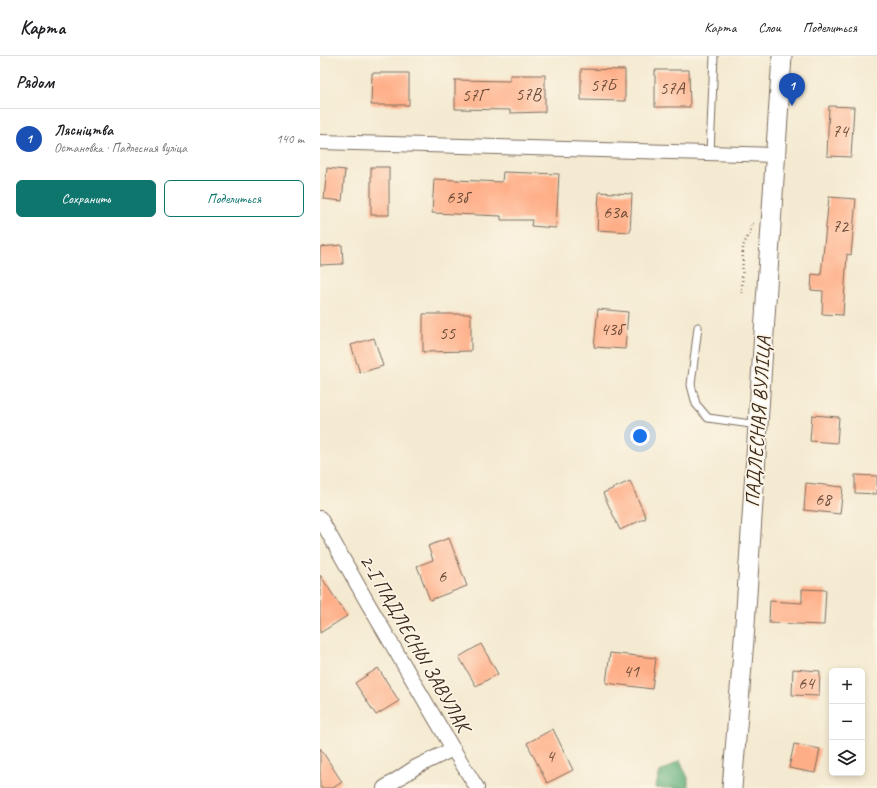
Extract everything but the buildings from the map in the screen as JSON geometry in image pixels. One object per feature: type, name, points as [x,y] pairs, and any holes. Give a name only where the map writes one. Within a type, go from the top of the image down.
[{"type":"main road","name":"ПАДЛЕСНАЯ ВУЛІЦА","points":[[732,788],[744,640],[782,56]]},
{"type":"street","points":[[320,142],[775,155]]},
{"type":"street","name":"2-І ПАДЛЕСНЫ ЗАВУЛАК","points":[[322,526],[477,788]]},
{"type":"street","points":[[384,788],[416,767],[454,749]]},
{"type":"lane","points":[[710,153],[714,56]]},
{"type":"lane","points":[[698,327],[690,385],[696,404],[708,418],[758,425]]},
{"type":"path","points":[[742,293],[743,246]]},
{"type":"green space","points":[[680,760],[688,778],[688,788],[655,788],[660,772]]},
{"type":"place","name":"Лясніцтва","points":[[792,106]]}]
